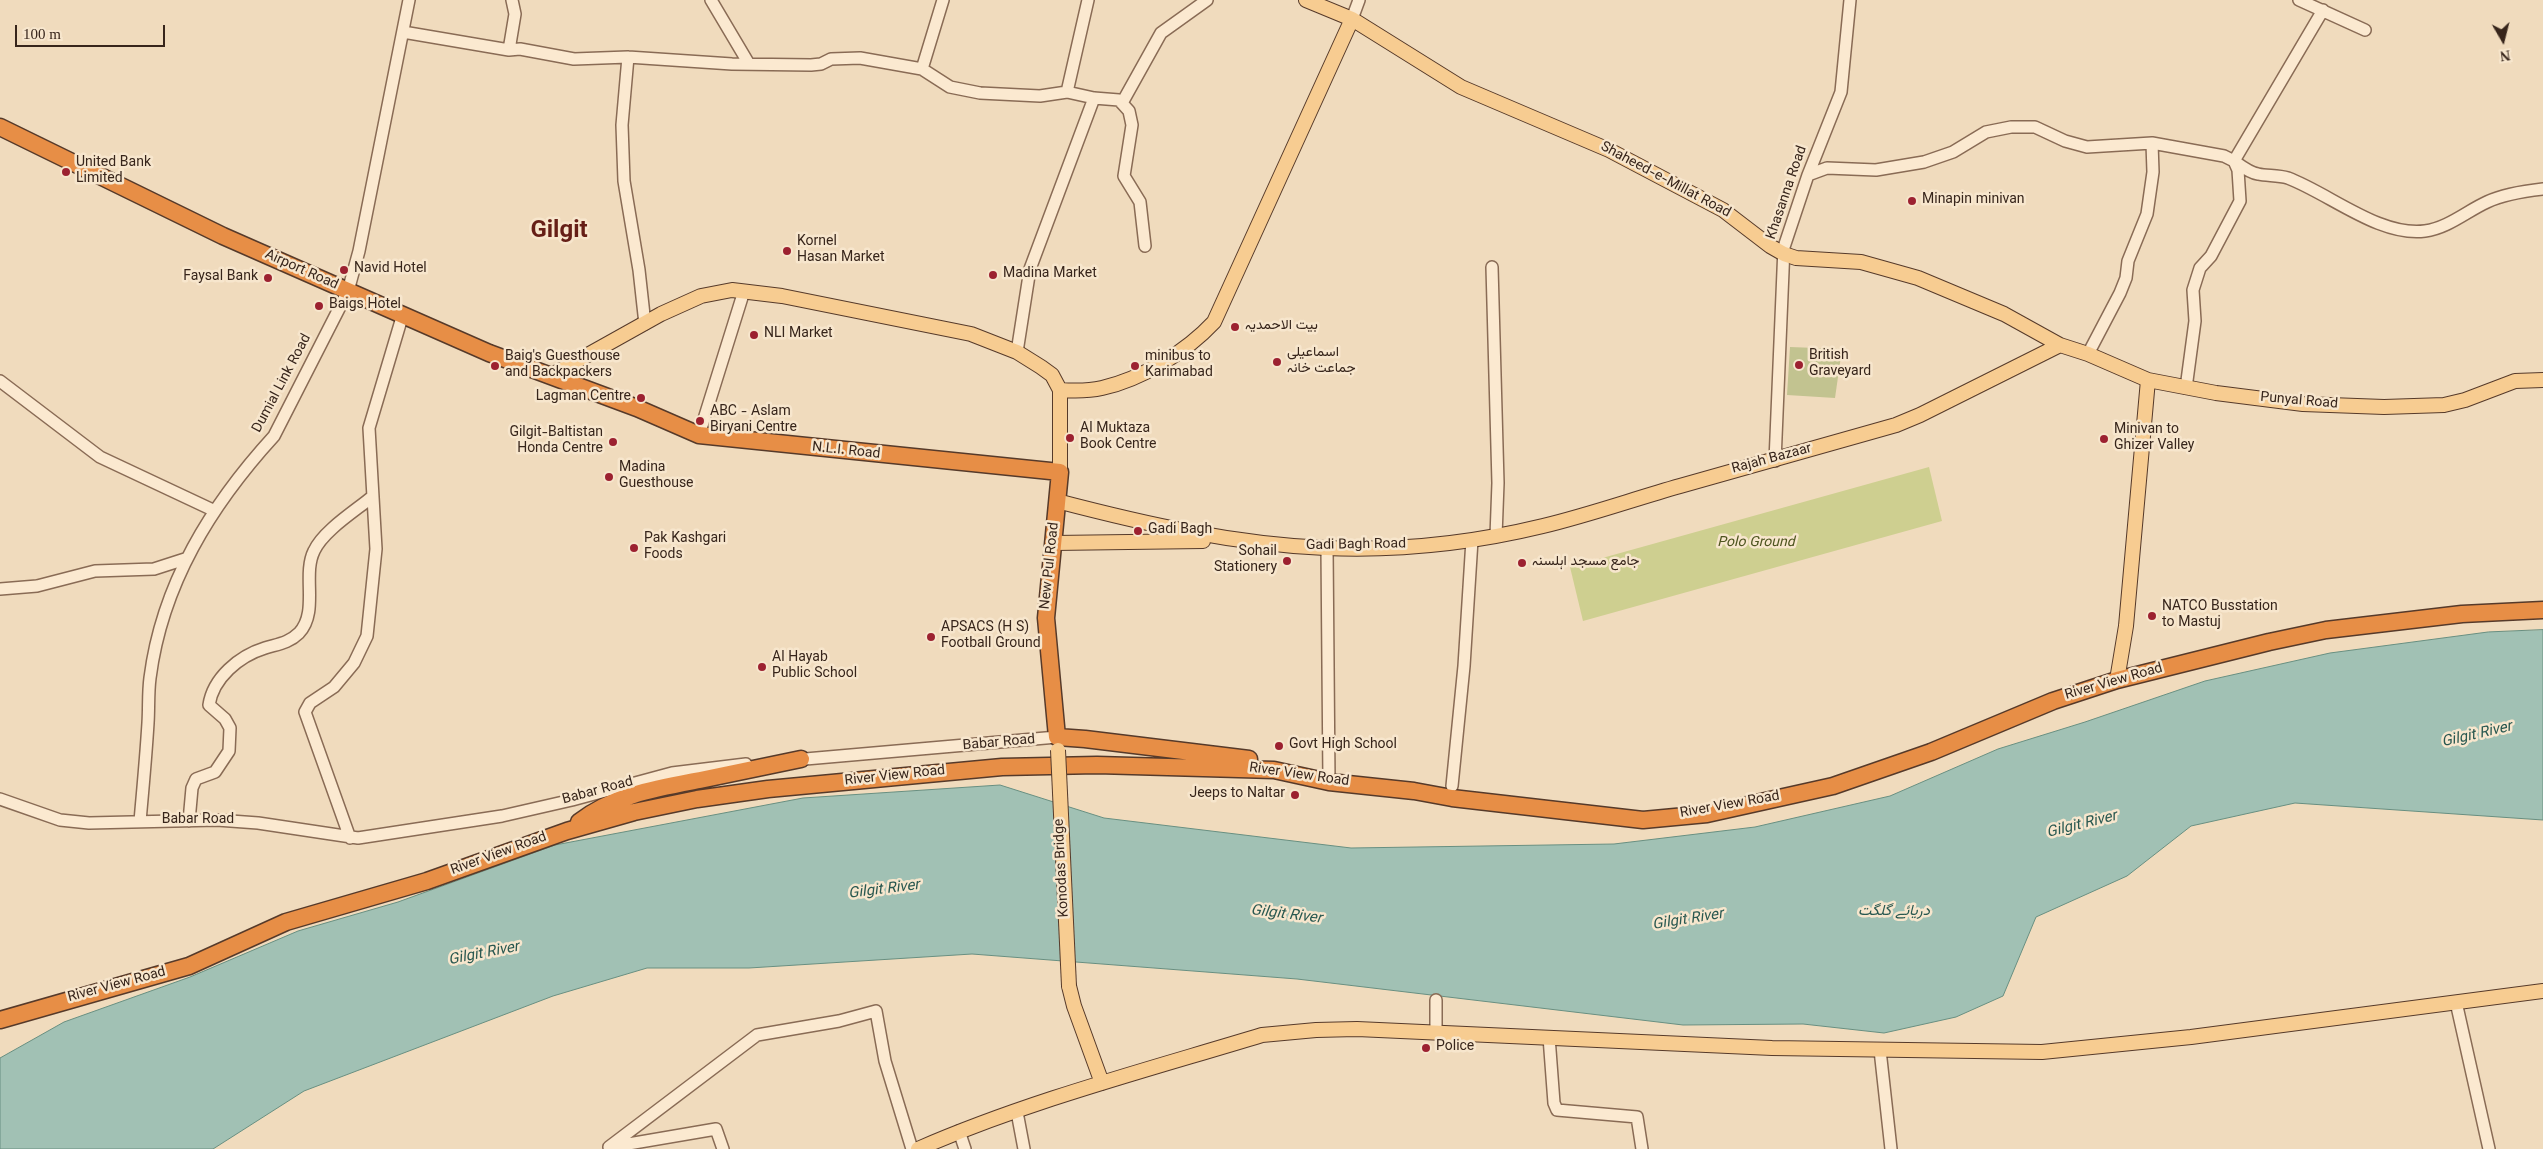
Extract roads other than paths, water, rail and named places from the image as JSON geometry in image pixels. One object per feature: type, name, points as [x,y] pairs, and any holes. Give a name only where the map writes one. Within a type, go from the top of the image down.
[{"type":"highway","name":"Airport Road","points":[[0,127],[223,236],[488,353],[637,408]]},
{"type":"highway","name":"N.L.I. Road","points":[[637,408],[699,435],[807,448],[1060,472]]},
{"type":"highway","points":[[1057,501],[1060,472]]},
{"type":"highway","name":"New Pul Road","points":[[1057,501],[1046,618],[1046,639],[1057,744]]},
{"type":"highway","name":"River View Road","points":[[0,1020],[189,966],[286,922],[343,903],[427,881],[567,831],[634,812],[697,799],[768,789],[1002,767],[1097,765],[1274,770],[1329,782],[1643,820],[1707,814],[1833,786],[1931,752],[2053,701],[2117,680],[2326,630],[2462,614],[2543,610]]},
{"type":"highway","points":[[1057,744],[1085,739],[1263,762],[1274,770]]},
{"type":"highway","points":[[567,831],[602,806],[622,798],[658,788],[801,759]]},
{"type":"main road","name":"Shaheed-e-Millat Road","points":[[1306,0],[1352,19],[1461,86],[1608,150],[1723,210],[1770,246],[1784,254],[1796,258],[1861,262],[1900,272],[1949,290],[2004,314],[2060,345]]},
{"type":"main road","points":[[1060,390],[1102,388],[1123,381],[1157,365],[1182,349],[1214,322],[1352,19]]},
{"type":"main road","points":[[550,376],[701,296],[722,290],[744,290],[846,308],[971,334],[1017,352],[1052,374],[1060,390],[1060,472]]},
{"type":"main road","name":"Punyal Road","points":[[2060,345],[2088,354],[2148,380],[2186,388],[2303,404],[2384,407],[2444,405],[2465,400],[2515,381],[2543,380]]},
{"type":"main road","name":"Rajah Bazaar","points":[[1472,540],[1546,526],[1775,460],[1920,415],[2060,345]]},
{"type":"main road","points":[[2117,680],[2126,626],[2148,380]]},
{"type":"main road","name":"Gadi Bagh Road","points":[[1057,501],[1153,526],[1240,541],[1327,548],[1395,546],[1472,540]]},
{"type":"main road","points":[[1152,542],[1153,526]]},
{"type":"main road","name":"Gadi Bagh Road","points":[[1054,543],[1240,541]]},
{"type":"main road","name":"Konodas Bridge","points":[[1057,744],[1069,986],[1074,1006],[1102,1083]]},
{"type":"main road","points":[[918,1149],[959,1131],[1102,1083],[1267,1034],[1357,1029],[1772,1048],[2042,1052],[2191,1037],[2543,991]]},
{"type":"street","name":"Dumial Link Road","points":[[140,821],[150,678],[158,633],[185,560],[215,511],[274,436],[348,291],[359,251],[409,0]]},
{"type":"street","points":[[509,50],[515,14],[512,0]]},
{"type":"street","points":[[712,0],[749,64]]},
{"type":"street","points":[[922,69],[943,0]]},
{"type":"street","points":[[1066,92],[1088,0]]},
{"type":"street","points":[[1122,103],[1161,33],[1207,0]]},
{"type":"street","points":[[1352,19],[1359,0]]},
{"type":"street","name":"Khasanna Road","points":[[1775,460],[1784,254],[1788,233],[1808,175],[1841,92],[1850,0]]},
{"type":"street","points":[[2299,0],[2365,30]]},
{"type":"street","points":[[2234,161],[2323,10]]},
{"type":"street","points":[[403,32],[574,59],[628,57],[749,64],[811,65],[842,57],[860,58],[922,69],[950,87],[980,93],[1040,96],[1066,92],[1094,98],[1119,100],[1129,111],[1132,125],[1124,176],[1140,202],[1145,246]]},
{"type":"street","points":[[628,57],[622,125],[624,181],[639,270],[645,324]]},
{"type":"street","points":[[1017,352],[1030,269],[1094,98]]},
{"type":"street","points":[[1808,175],[1827,168],[1876,170],[1924,162],[1953,152],[1986,132],[2011,127],[2035,127],[2065,141],[2087,147],[2152,143],[2224,156],[2255,174],[2286,177],[2317,191],[2384,227],[2406,231],[2426,231],[2456,220],[2488,201],[2511,194],[2543,189]]},
{"type":"street","points":[[2088,354],[2120,293],[2126,278],[2128,261],[2147,214],[2153,172],[2152,143]]},
{"type":"street","points":[[2186,388],[2195,321],[2193,290],[2200,268],[2211,256],[2240,201],[2238,170],[2234,161]]},
{"type":"street","points":[[1492,267],[1498,483],[1496,536]]},
{"type":"street","points":[[699,435],[744,290]]},
{"type":"street","points":[[350,838],[306,712],[310,703],[334,688],[354,663],[366,636],[376,549],[369,428],[403,314]]},
{"type":"street","points":[[0,382],[5,390],[100,457],[215,511]]},
{"type":"street","points":[[189,820],[192,788],[196,779],[215,772],[229,751],[230,728],[225,719],[209,705],[211,696],[230,666],[263,648],[288,642],[300,632],[308,618],[313,552],[322,539],[372,497]]},
{"type":"street","points":[[1452,786],[1464,666],[1472,540]]},
{"type":"street","points":[[1327,548],[1329,782]]},
{"type":"street","points":[[0,589],[37,586],[95,572],[154,569],[185,560]]},
{"type":"street","name":"Babar Road","points":[[0,799],[60,820],[89,823],[189,820],[258,823],[350,838],[385,835],[502,816],[572,800],[672,773],[801,759],[1057,744]]},
{"type":"street","points":[[1436,1000],[1436,1032]]},
{"type":"street","points":[[2456,1002],[2489,1149]]},
{"type":"street","points":[[605,1148],[757,1035],[839,1021],[876,1010],[885,1061],[912,1149]]},
{"type":"street","points":[[1549,1037],[1554,1103],[1557,1110],[1637,1117],[1642,1149]]},
{"type":"street","points":[[1880,1050],[1891,1149]]},
{"type":"street","points":[[1017,1112],[1024,1149]]},
{"type":"street","points":[[605,1148],[716,1129],[723,1149]]},
{"type":"street","points":[[959,1131],[965,1149]]},
{"type":"water","name":"دریائے گلگت","points":[[2543,630],[2543,820],[2295,803],[2191,826],[2127,876],[2036,917],[2003,996],[1956,1017],[1884,1033],[1803,1024],[1683,1025],[1297,979],[972,954],[749,968],[647,968],[553,996],[304,1091],[213,1149],[0,1149],[0,1058],[64,1022],[190,977],[298,931],[398,902],[555,845],[803,798],[1000,785],[1104,818],[1351,848],[1614,844],[1755,827],[1890,796],[1998,749],[2085,722],[2205,681],[2330,653],[2488,632]]},
{"type":"place","name":"United Bank Limited","points":[[66,172]]},
{"type":"place","name":"Minapin minivan","points":[[1912,201]]},
{"type":"place","name":"Kornel Hasan Market","points":[[787,251]]},
{"type":"place","name":"Navid Hotel","points":[[344,270]]},
{"type":"place","name":"Madina Market","points":[[993,275]]},
{"type":"place","name":"Faysal Bank","points":[[268,278]]},
{"type":"place","name":"Baigs Hotel","points":[[319,306]]},
{"type":"place","name":"بیت الاحمدیہ","points":[[1235,327]]},
{"type":"place","name":"NLI Market","points":[[754,335]]},
{"type":"place","name":"اسماعیلی جماعت خانہ","points":[[1277,362]]},
{"type":"place","name":"British Graveyard","points":[[1799,365]]},
{"type":"place","name":"Baig's Guesthouse and Backpackers","points":[[495,366]]},
{"type":"place","name":"minibus to Karimabad","points":[[1135,366]]},
{"type":"place","name":"Lagman Centre","points":[[641,398]]},
{"type":"place","name":"ABC - Aslam Biryani Centre","points":[[700,421]]},
{"type":"place","name":"Al Muktaza Book Centre","points":[[1070,438]]},
{"type":"place","name":"Minivan to Ghizer Valley","points":[[2104,439]]},
{"type":"place","name":"Gilgit-Baltistan Honda Centre","points":[[613,442]]},
{"type":"place","name":"Madina Guesthouse","points":[[609,477]]},
{"type":"place","name":"Gadi Bagh","points":[[1138,531]]},
{"type":"place","name":"Pak Kashgari Foods","points":[[634,548]]},
{"type":"place","name":"Sohail Stationery","points":[[1287,561]]},
{"type":"place","name":"جامع مسجد اہلسنہ","points":[[1522,563]]},
{"type":"place","name":"NATCO Busstation to Mastuj","points":[[2152,616]]},
{"type":"place","name":"APSACS (H S) Football Ground","points":[[931,637]]},
{"type":"place","name":"Al Hayab Public School","points":[[762,667]]},
{"type":"place","name":"Govt High School","points":[[1279,746]]},
{"type":"place","name":"Jeeps to Naltar","points":[[1295,795]]},
{"type":"place","name":"Police","points":[[1426,1048]]},
{"type":"district","name":"Gilgit","points":[[559,233]]},
{"type":"park label","name":"Polo Ground","points":[[1756,544]]},
{"type":"water label","name":"Gilgit River","points":[[2477,736]]},
{"type":"water label","name":"Gilgit River","points":[[2082,826]]},
{"type":"water label","name":"Gilgit River","points":[[884,891]]},
{"type":"water label","name":"Gilgit River","points":[[1286,916]]},
{"type":"water label","name":"Gilgit River","points":[[1688,921]]},
{"type":"water label","name":"Gilgit River","points":[[484,955]]}]
